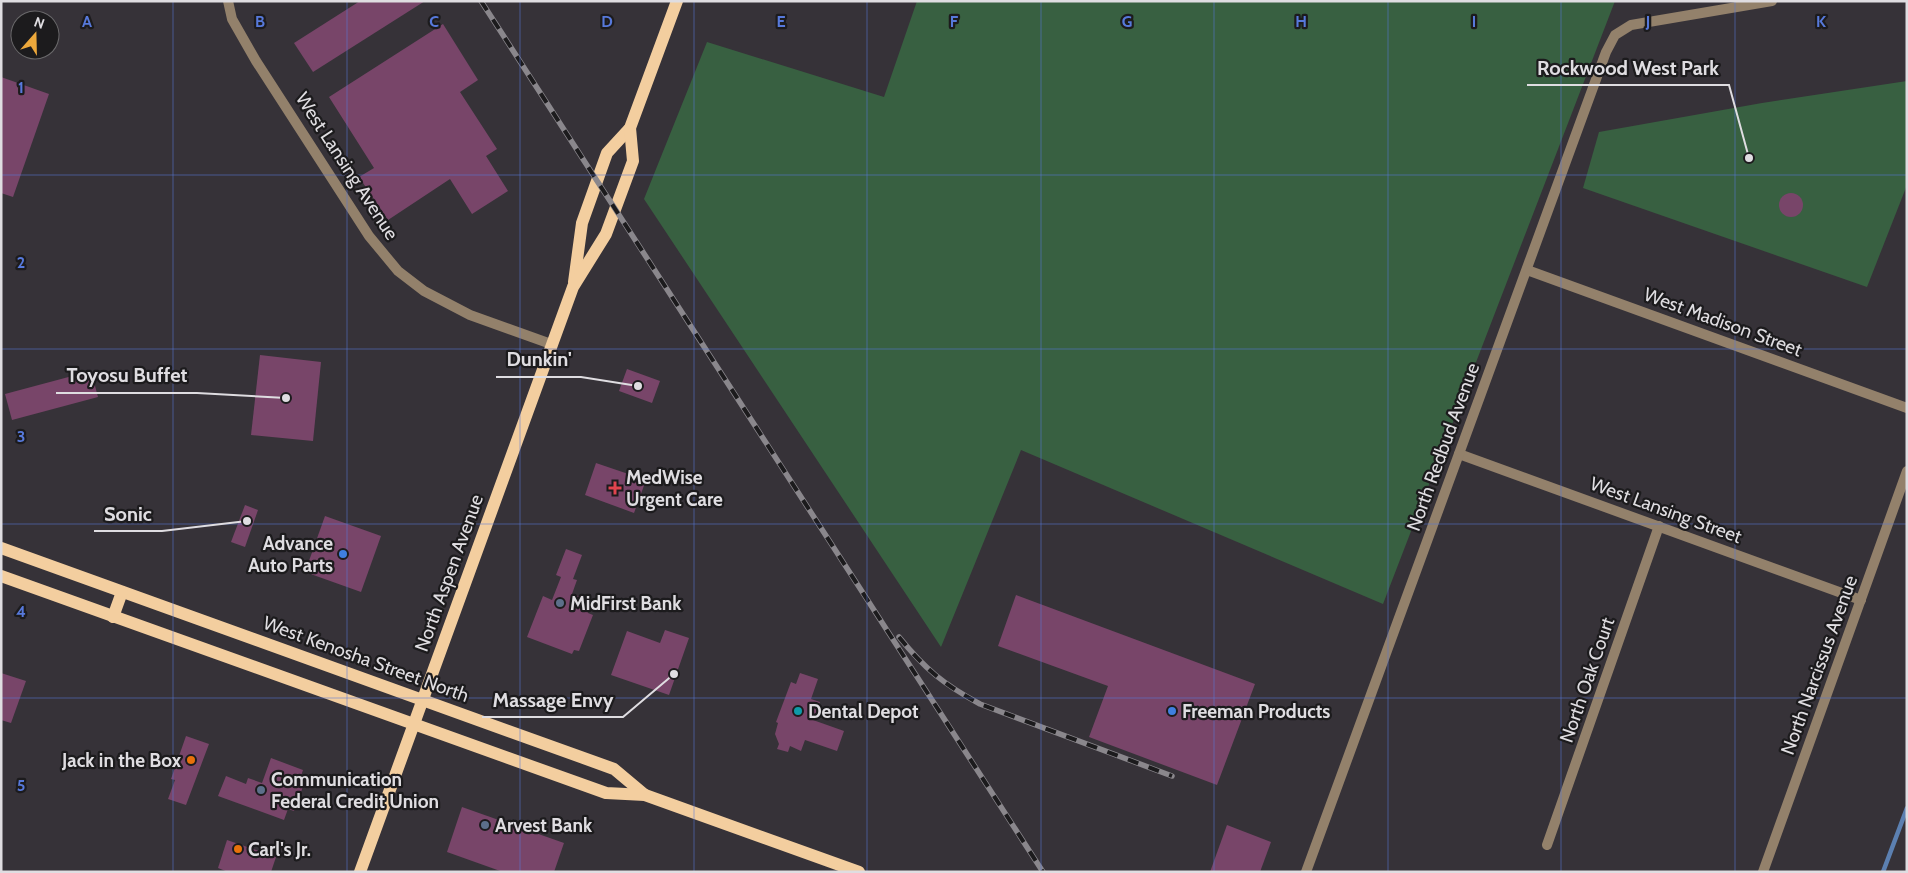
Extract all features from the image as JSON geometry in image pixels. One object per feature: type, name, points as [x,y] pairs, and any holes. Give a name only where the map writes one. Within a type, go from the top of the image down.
[{"type":"main road","name":"North Aspen Avenue","points":[[573,287],[582,223],[607,153],[630,128],[677,1]]},
{"type":"main road","name":"North Aspen Avenue","points":[[360,872],[551,344],[573,287],[606,234],[633,161],[630,128]]},
{"type":"main road","name":"West Kenosha Street North","points":[[1,548],[614,768],[645,795]]},
{"type":"main road","name":"West Kenosha Street North","points":[[1,576],[606,794],[645,795],[857,871]]},
{"type":"main road","points":[[113,617],[122,592]]},
{"type":"street","name":"West Lansing Avenue","points":[[228,1],[232,18],[256,60],[369,236],[398,271],[424,292],[470,316],[551,344]]},
{"type":"street","points":[[1759,2],[1772,1]]},
{"type":"street","name":"North Redbud Avenue","points":[[1306,872],[1603,61],[1615,35],[1631,25],[1759,2]]},
{"type":"street","name":"West Madison Street","points":[[1527,270],[1907,408]]},
{"type":"street","name":"West Lansing Street","points":[[1459,454],[1861,600]]},
{"type":"street","name":"North Narcissus Avenue","points":[[1763,872],[1907,471]]},
{"type":"street","name":"North Oak Court","points":[[1547,845],[1659,526]]},
{"type":"green space","points":[[917,1],[1615,1],[1383,604],[1021,450],[941,647],[644,199],[707,42],[884,97]]},
{"type":"green space","points":[[1907,81],[1907,185],[1867,287],[1583,188],[1599,132],[1762,103]]},
{"type":"building","points":[[360,1],[425,1],[313,72],[294,43]]},
{"type":"building","points":[[443,24],[478,80],[460,92],[497,149],[486,156],[508,191],[472,214],[450,179],[388,220],[359,177],[374,168],[329,97]]},
{"type":"building","points":[[1,77],[49,94],[13,197],[1,193]]},
{"type":"building","points":[[1791,193],[1800,196],[1803,205],[1800,214],[1791,217],[1782,214],[1779,205],[1782,196]]},
{"type":"building","points":[[260,355],[321,362],[313,441],[251,435]]},
{"type":"building","points":[[627,369],[660,381],[652,403],[619,391]]},
{"type":"building","points":[[91,371],[98,397],[12,420],[5,394]]},
{"type":"building","name":"MedWise Urgent Care","points":[[596,463],[646,480],[634,513],[585,495]]},
{"type":"building","points":[[245,505],[258,510],[245,547],[231,542]]},
{"type":"building","name":"Advance Auto Parts","points":[[325,516],[381,536],[361,592],[305,572]]},
{"type":"building","name":"MidFirst Bank","points":[[566,549],[582,555],[573,579],[577,580],[572,594],[581,597],[578,605],[589,609],[588,613],[593,615],[579,651],[574,650],[572,654],[527,637],[543,596],[552,600],[561,577],[556,575]]},
{"type":"building","name":"Freeman Products","points":[[1016,595],[1255,684],[1217,785],[1089,737],[1108,686],[998,646]]},
{"type":"building","points":[[665,630],[689,638],[669,695],[611,675],[627,631],[660,643]]},
{"type":"building","points":[[1,673],[26,681],[11,723],[1,720]]},
{"type":"building","name":"Dental Depot","points":[[800,673],[818,679],[811,699],[820,702],[813,720],[844,731],[837,751],[805,740],[801,751],[790,746],[788,752],[777,749],[779,744],[775,734],[778,723],[776,722],[791,682],[796,684]]},
{"type":"building","name":"Jack in the Box","points":[[186,736],[209,744],[186,805],[168,799],[175,780],[171,779]]},
{"type":"building","name":"Communication Federal Credit Union","points":[[271,758],[303,770],[299,782],[304,784],[294,811],[288,809],[284,820],[218,796],[226,776],[246,784],[248,778],[262,783]]},
{"type":"building","name":"Arvest Bank","points":[[462,807],[564,843],[554,872],[503,872],[447,852]]},
{"type":"building","points":[[1227,825],[1271,842],[1260,872],[1210,872]]},
{"type":"building","name":"Carl's Jr.","points":[[227,840],[276,857],[271,872],[228,872],[218,868]]},
{"type":"waterway","points":[[1883,872],[1907,808]]},
{"type":"railway","points":[[481,1],[1043,872]]},
{"type":"railway","points":[[899,637],[935,675],[955,690],[980,704],[1172,776]]},
{"type":"place","name":"Rockwood West Park","points":[[1749,158]]},
{"type":"place","name":"Dunkin'","points":[[638,386]]},
{"type":"place","name":"Toyosu Buffet","points":[[286,398]]},
{"type":"place","name":"MedWise Urgent Care","points":[[615,488]]},
{"type":"place","name":"Sonic","points":[[247,521]]},
{"type":"place","name":"Advance Auto Parts","points":[[343,554]]},
{"type":"place","name":"MidFirst Bank","points":[[560,603]]},
{"type":"place","name":"Massage Envy","points":[[674,674]]},
{"type":"place","name":"Dental Depot","points":[[798,711]]},
{"type":"place","name":"Freeman Products","points":[[1172,711]]},
{"type":"place","name":"Jack in the Box","points":[[191,760]]},
{"type":"place","name":"Communication Federal Credit Union","points":[[261,790]]},
{"type":"place","name":"Arvest Bank","points":[[485,825]]},
{"type":"place","name":"Carl's Jr.","points":[[238,849]]}]
